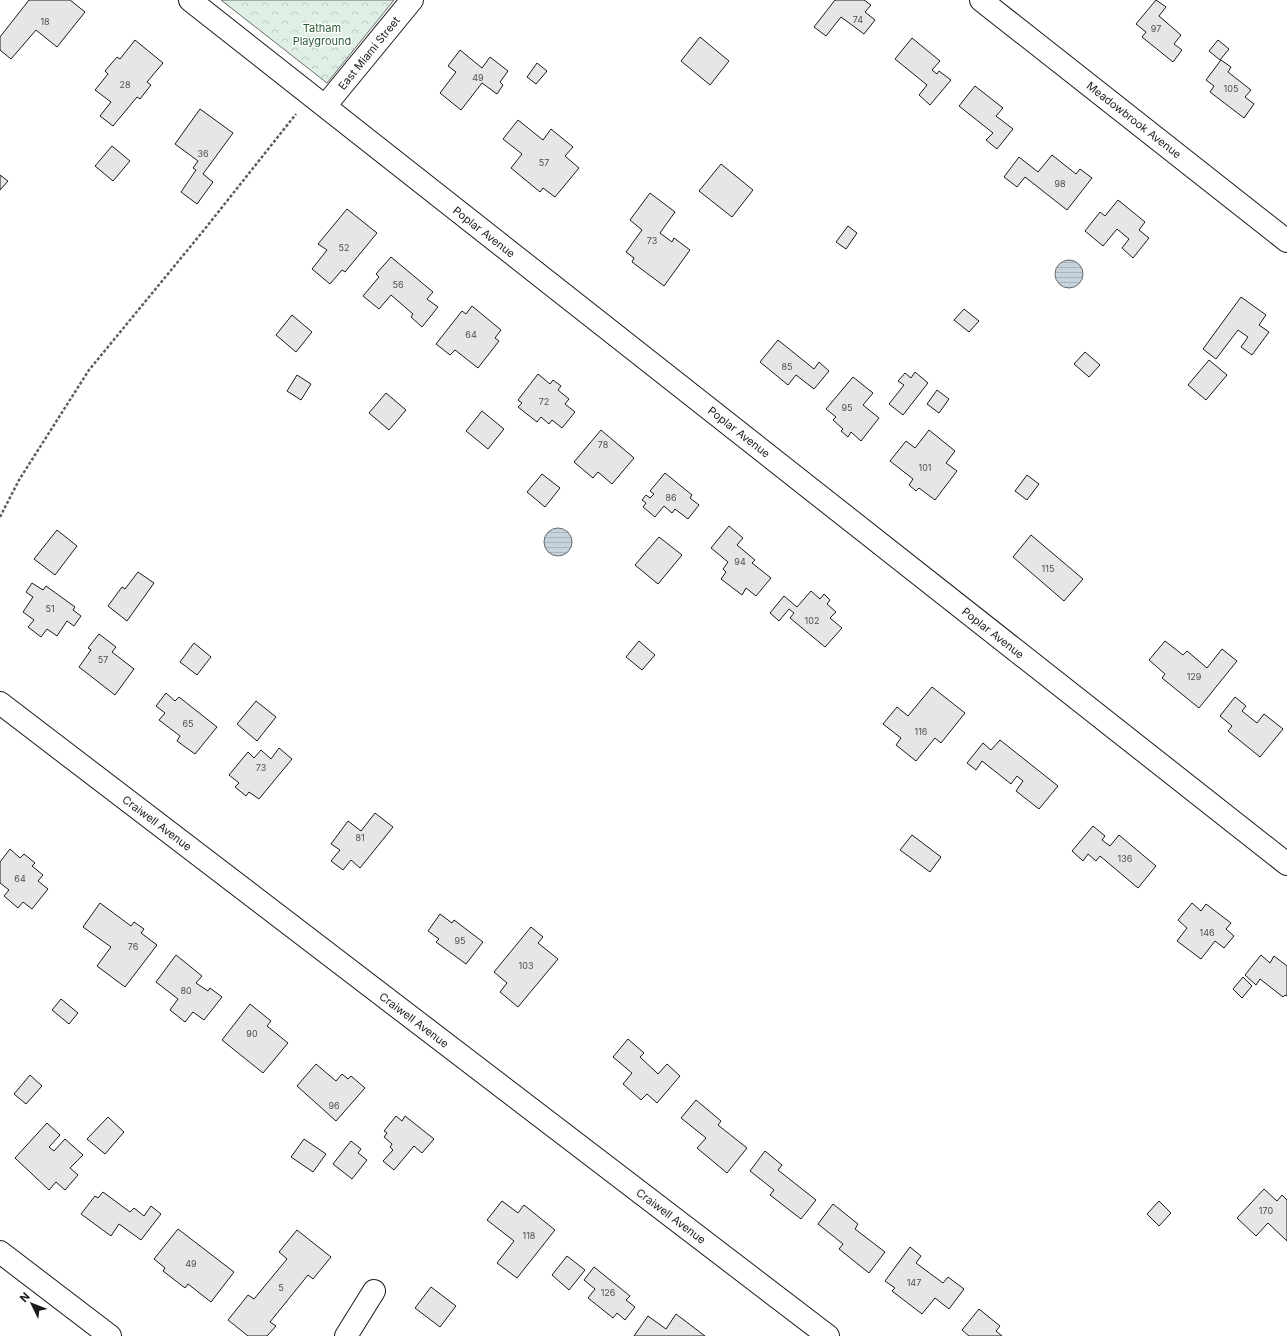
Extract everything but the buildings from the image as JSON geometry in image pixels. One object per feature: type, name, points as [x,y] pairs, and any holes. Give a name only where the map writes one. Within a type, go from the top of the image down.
[{"type":"street","name":"Poplar Avenue","points":[[190,0],[1287,864]]},
{"type":"street","name":"East Miami Street","points":[[318,101],[412,0]]},
{"type":"street","name":"Meadowbrook Avenue","points":[[981,0],[1287,241]]},
{"type":"street","name":"Craiwell Avenue","points":[[0,703],[828,1336]]},
{"type":"street","points":[[0,1252],[110,1336]]},
{"type":"street","points":[[346,1336],[374,1291]]},
{"type":"path","points":[[0,517],[19,480],[89,370],[204,230],[318,101]]},
{"type":"green space","name":"Tatham Playground","points":[[221,0],[394,0],[327,83]]},
{"type":"shaded area","points":[[1069,260],[1079,264],[1083,274],[1079,284],[1069,288],[1059,284],[1055,274],[1059,264]]},
{"type":"shaded area","points":[[558,528],[568,532],[572,542],[568,552],[558,556],[548,552],[544,542],[548,532]]}]
